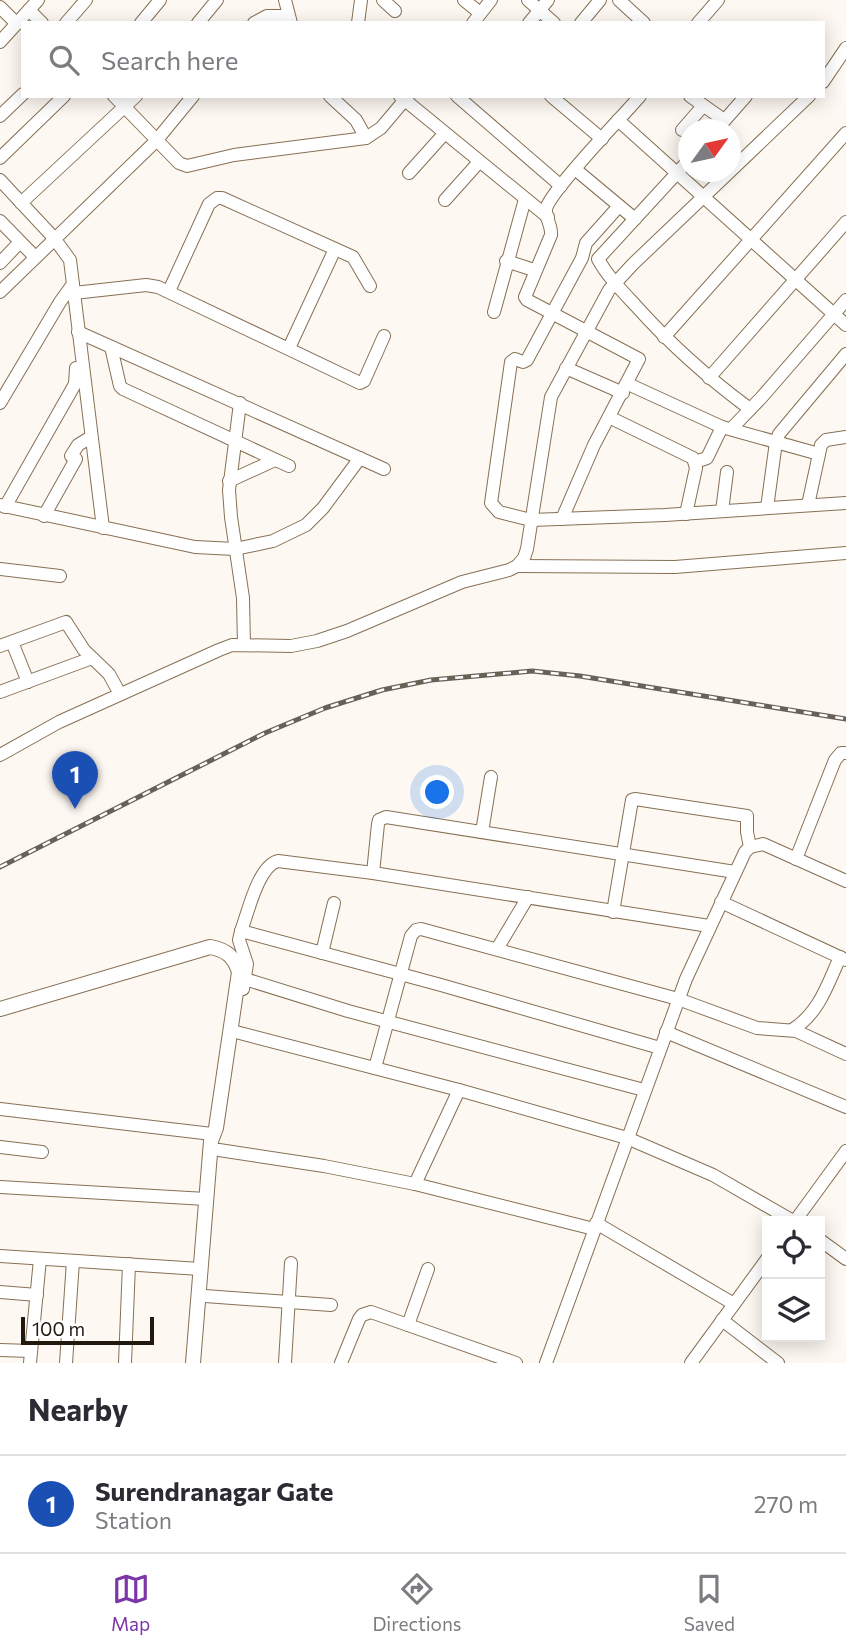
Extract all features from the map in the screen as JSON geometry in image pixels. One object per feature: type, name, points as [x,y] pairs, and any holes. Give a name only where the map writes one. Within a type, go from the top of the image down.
[{"type":"main road","points":[[0,1009],[210,947],[222,949],[230,955],[242,976],[206,1199],[193,1363]]},
{"type":"main road","points":[[201,1363],[219,1150],[216,1132]]},
{"type":"street","points":[[68,21],[86,0]]},
{"type":"street","points":[[143,21],[160,0]]},
{"type":"street","points":[[200,21],[217,0]]},
{"type":"street","points":[[258,21],[267,16],[289,19],[285,0]]},
{"type":"street","points":[[358,21],[361,0]]},
{"type":"street","points":[[383,0],[401,21]]},
{"type":"street","points":[[464,0],[477,18],[491,0]]},
{"type":"street","points":[[528,0],[552,21]]},
{"type":"street","points":[[531,21],[548,0]]},
{"type":"street","points":[[583,21],[600,0]]},
{"type":"street","points":[[619,0],[638,21]]},
{"type":"street","points":[[699,21],[713,1]]},
{"type":"street","points":[[0,42],[34,5],[41,21]]},
{"type":"street","points":[[0,7],[17,24]]},
{"type":"street","points":[[825,79],[846,48]]},
{"type":"street","points":[[0,116],[21,96]]},
{"type":"street","points":[[0,158],[62,98]]},
{"type":"street","points":[[116,98],[179,163],[187,166],[234,155],[366,138],[381,128],[403,98]]},
{"type":"street","points":[[21,203],[134,98]]},
{"type":"street","points":[[0,292],[156,141],[191,98]]},
{"type":"street","points":[[332,98],[356,120],[366,138]]},
{"type":"street","points":[[345,111],[348,98]]},
{"type":"street","points":[[405,98],[444,134],[548,217]]},
{"type":"street","points":[[459,98],[561,186]]},
{"type":"street","points":[[553,98],[602,139]]},
{"type":"street","points":[[562,519],[594,445],[626,388],[639,358],[525,298],[534,270],[551,235],[548,205],[575,169],[638,98]]},
{"type":"street","points":[[693,98],[715,119]]},
{"type":"street","points":[[725,119],[744,98]]},
{"type":"street","points":[[517,566],[527,549],[551,397],[614,283],[807,98]]},
{"type":"street","points":[[692,119],[703,106]]},
{"type":"street","points":[[618,120],[678,172],[598,259],[614,283],[664,337],[709,378],[750,409]]},
{"type":"street","points":[[664,337],[846,133]]},
{"type":"street","points":[[409,173],[444,134]]},
{"type":"street","points":[[446,200],[479,162]]},
{"type":"street","points":[[575,169],[635,219]]},
{"type":"street","points":[[0,180],[54,238],[70,260],[103,528]]},
{"type":"street","points":[[689,182],[846,325]]},
{"type":"street","points":[[169,291],[209,204],[217,198],[356,260],[370,286]]},
{"type":"street","points":[[494,312],[525,199]]},
{"type":"street","points":[[619,205],[586,243],[582,258],[527,360],[523,362],[514,359],[511,362],[492,507],[499,512],[531,520],[686,514],[846,503]]},
{"type":"street","points":[[0,221],[35,257]]},
{"type":"street","points":[[709,378],[846,222]]},
{"type":"street","points":[[0,263],[20,242]]},
{"type":"street","points":[[289,348],[335,249]]},
{"type":"street","points":[[506,261],[534,270]]},
{"type":"street","points":[[0,403],[60,302],[74,288],[146,285],[169,291],[361,383],[384,336]]},
{"type":"street","points":[[695,462],[707,458],[727,428],[750,409],[846,299]]},
{"type":"street","points":[[78,332],[384,469]]},
{"type":"street","points":[[111,347],[123,389],[289,466]]},
{"type":"street","points":[[767,508],[776,442],[784,425],[846,354]]},
{"type":"street","points":[[76,360],[75,384],[3,506],[195,547],[235,550],[272,541],[306,524],[323,508],[360,458]]},
{"type":"street","points":[[566,368],[626,388],[727,428],[819,454]]},
{"type":"street","points":[[240,403],[229,481],[230,517],[243,598],[244,645]]},
{"type":"street","points":[[609,417],[690,456],[695,462],[686,514]]},
{"type":"street","points":[[44,516],[78,445],[91,437]]},
{"type":"street","points":[[808,505],[821,445],[827,440],[846,437]]},
{"type":"street","points":[[229,481],[275,460]]},
{"type":"street","points":[[722,511],[726,472]]},
{"type":"street","points":[[0,755],[58,722],[232,645],[273,647],[317,641],[462,582],[517,566],[675,567],[846,553]]},
{"type":"street","points":[[0,569],[60,576]]},
{"type":"street","points":[[28,682],[6,644],[66,622],[80,645],[109,674],[120,694]]},
{"type":"street","points":[[0,692],[92,658]]},
{"type":"street","points":[[796,859],[835,760],[841,753],[846,753]]},
{"type":"street","points":[[482,832],[491,778]]},
{"type":"street","points":[[613,912],[630,804],[635,799],[747,816],[750,847]]},
{"type":"street","points":[[373,873],[377,824],[382,818],[735,872]]},
{"type":"street","points":[[547,1363],[678,999],[745,852],[750,847],[763,844],[846,881]]},
{"type":"street","points":[[0,1109],[216,1132],[236,1032],[242,976],[247,964],[239,940],[241,931],[263,873],[272,863],[278,861],[373,873],[709,926]]},
{"type":"street","points":[[497,949],[528,897]]},
{"type":"street","points":[[722,902],[843,959],[818,1006],[803,1023],[792,1030]]},
{"type":"street","points":[[322,953],[334,903]]},
{"type":"street","points":[[375,1068],[411,936],[421,929],[678,999],[757,1028],[792,1030],[846,1054]]},
{"type":"street","points":[[241,931],[660,1048]]},
{"type":"street","points":[[242,976],[389,1022],[645,1090]]},
{"type":"street","points":[[236,1032],[459,1090],[627,1138],[713,1175],[785,1216]]},
{"type":"street","points":[[666,1032],[846,1107]]},
{"type":"street","points":[[415,1184],[459,1090]]},
{"type":"street","points":[[0,1147],[42,1152]]},
{"type":"street","points":[[219,1150],[324,1166],[415,1184],[595,1226],[734,1304]]},
{"type":"street","points":[[798,1216],[846,1151]]},
{"type":"street","points":[[0,1187],[206,1199]]},
{"type":"street","points":[[825,1244],[846,1259]]},
{"type":"street","points":[[0,1256],[201,1269]]},
{"type":"street","points":[[0,1350],[31,1357],[40,1259]]},
{"type":"street","points":[[66,1363],[73,1261]]},
{"type":"street","points":[[285,1363],[291,1263]]},
{"type":"street","points":[[125,1363],[129,1264]]},
{"type":"street","points":[[691,1363],[762,1266]]},
{"type":"street","points":[[408,1325],[428,1269]]},
{"type":"street","points":[[0,1292],[37,1295]]},
{"type":"street","points":[[205,1296],[331,1305]]},
{"type":"street","points":[[341,1363],[359,1319],[371,1312],[516,1363]]},
{"type":"street","points":[[722,1320],[778,1363]]},
{"type":"railway","points":[[0,867],[265,733],[325,708],[382,690],[431,680],[532,671],[580,676],[846,719]]},
{"type":"place","name":"Surendranagar Gate","points":[[75,809]]}]
